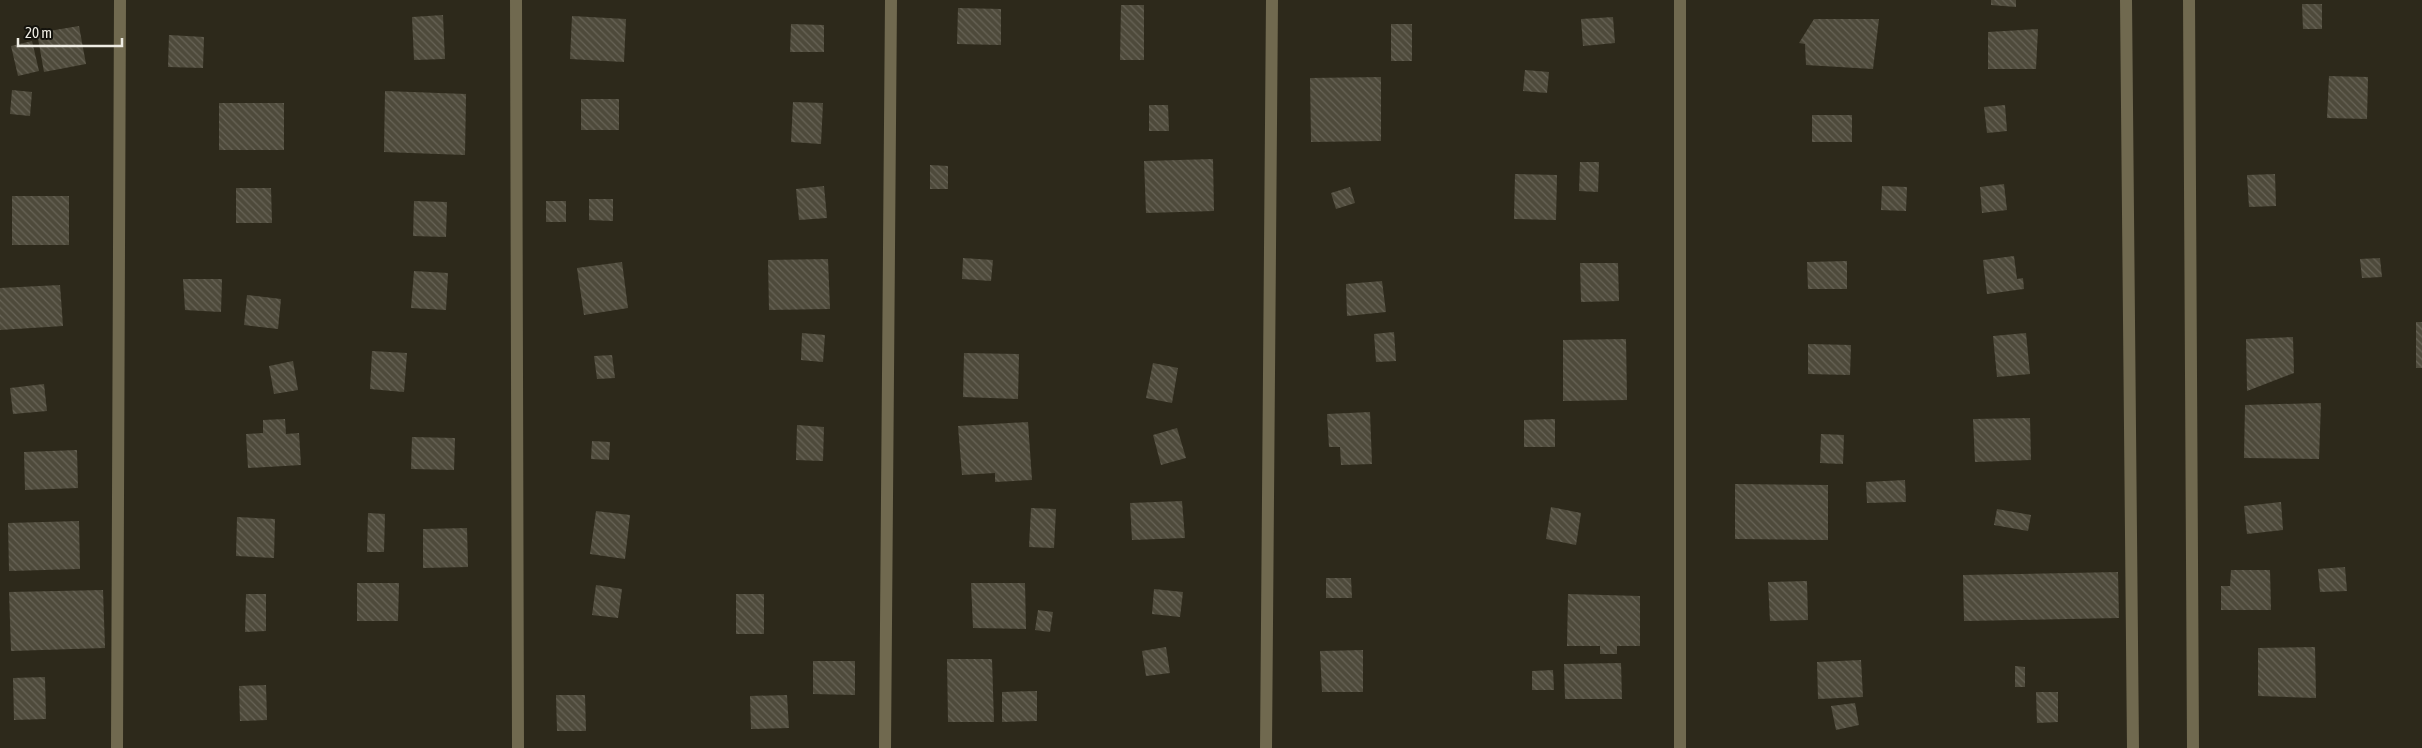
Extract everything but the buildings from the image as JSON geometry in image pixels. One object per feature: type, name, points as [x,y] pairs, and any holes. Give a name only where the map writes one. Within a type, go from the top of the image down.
[{"type":"street","points":[[118,748],[120,0]]},
{"type":"street","points":[[516,0],[518,748]]},
{"type":"street","points":[[885,748],[891,0]]},
{"type":"street","points":[[1266,748],[1272,0]]},
{"type":"street","points":[[1680,0],[1680,748]]},
{"type":"street","points":[[2126,0],[2133,748]]},
{"type":"street","points":[[2188,0],[2193,748]]}]
